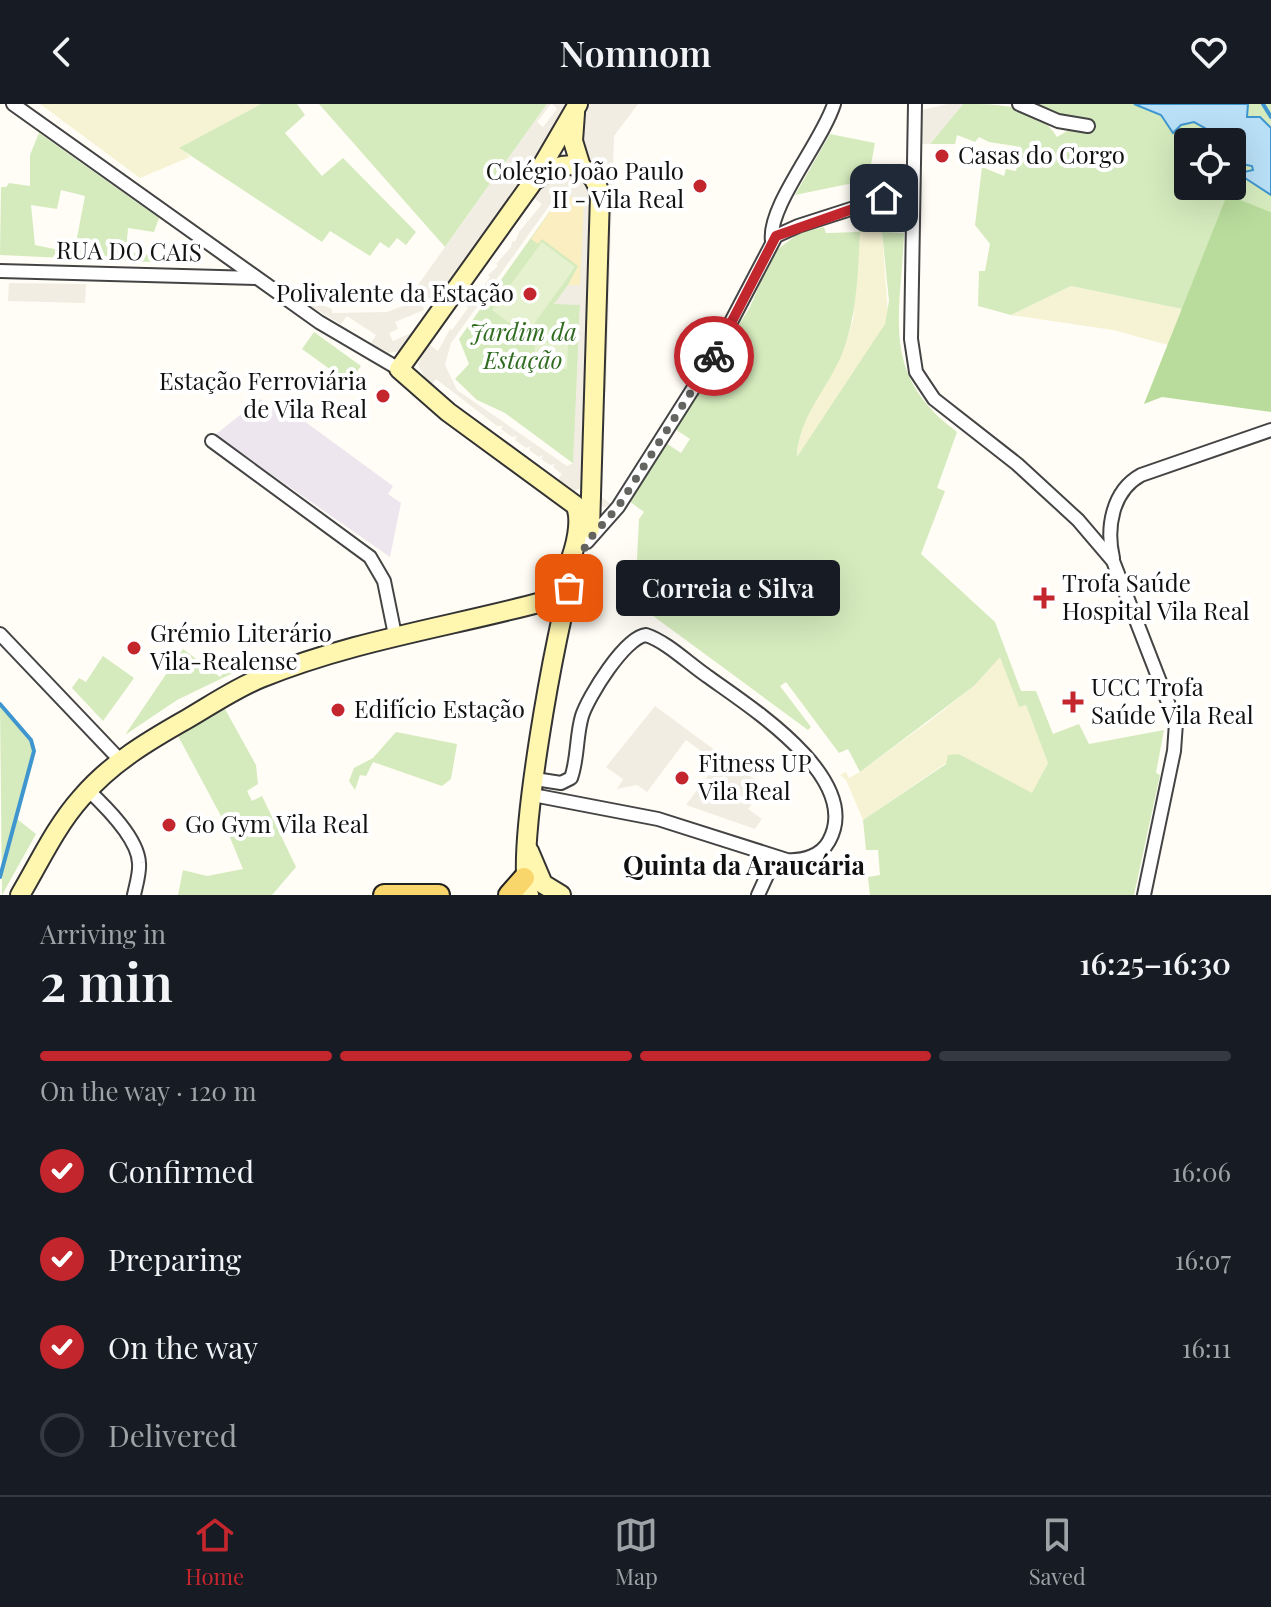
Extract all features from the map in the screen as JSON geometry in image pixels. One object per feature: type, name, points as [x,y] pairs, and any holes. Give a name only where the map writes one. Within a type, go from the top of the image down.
[{"type":"main road","points":[[509,895],[527,887],[527,845],[534,787],[561,619],[587,542],[600,198],[595,181],[581,167],[573,141],[577,107]]},
{"type":"main road","points":[[20,895],[66,818],[88,790],[120,760],[258,679],[395,635],[537,603],[555,591],[579,532],[579,512],[567,497],[448,412],[399,369],[532,183],[577,107]]},
{"type":"main road","points":[[532,183],[558,164],[581,167]]},
{"type":"main road","points":[[567,497],[590,498]]},
{"type":"main road","points":[[537,603],[552,608],[561,619]]},
{"type":"main road","points":[[527,845],[539,878],[561,895]]},
{"type":"main road","points":[[384,895],[439,895]]},
{"type":"street","points":[[13,104],[329,329],[399,369]]},
{"type":"street","points":[[587,542],[616,510],[726,334],[772,241],[773,219],[825,128],[834,104]]},
{"type":"street","points":[[915,104],[911,339],[920,379],[942,406],[1017,464],[1078,520],[1113,561],[1176,723],[1174,751],[1144,895]]},
{"type":"street","points":[[1019,104],[1058,121],[1088,126]]},
{"type":"street","points":[[772,241],[790,228],[913,189]]},
{"type":"street","points":[[202,276],[215,265],[215,248]]},
{"type":"street","name":"RUA DO CAIS","points":[[0,271],[256,278]]},
{"type":"street","points":[[1113,561],[1112,520],[1128,483],[1141,475],[1271,430]]},
{"type":"street","points":[[212,441],[370,557],[384,581],[395,635]]},
{"type":"street","points":[[590,498],[606,513],[616,510]]},
{"type":"street","points":[[0,634],[120,760]]},
{"type":"street","points":[[646,635],[790,737],[817,771],[834,815],[831,837],[819,852],[798,860],[775,858],[658,819],[534,787],[566,782],[572,775],[581,719],[590,697],[631,642],[646,635]]},
{"type":"street","points":[[88,790],[115,817],[137,855],[134,895]]},
{"type":"street","points":[[758,895],[775,858]]},
{"type":"shaded area","points":[[40,104],[261,104],[180,148],[190,157],[140,178]]},
{"type":"shaded area","points":[[547,104],[551,104],[537,122],[543,127],[557,109],[552,104],[569,104],[562,125],[437,304],[431,307],[434,302],[431,299],[423,306],[424,310],[395,322],[398,329],[389,333],[393,341],[418,330],[402,351],[388,353],[371,343],[376,335],[347,316],[341,324],[305,303],[308,298],[332,309],[332,313],[387,312],[403,306]]},
{"type":"shaded area","points":[[586,104],[638,104],[614,136],[606,392],[602,392],[601,420],[605,193],[581,151],[582,115]]},
{"type":"shaded area","points":[[963,104],[930,144],[922,144],[922,110]]},
{"type":"shaded area","points":[[578,173],[591,190],[582,473],[587,473],[584,486],[573,492],[556,482],[562,474],[553,467],[555,464],[550,465],[541,459],[543,455],[539,457],[529,450],[531,446],[526,448],[515,440],[517,436],[512,437],[501,429],[503,426],[497,426],[436,379],[430,387],[418,365],[427,343],[438,351],[450,329],[468,308],[466,306],[478,295],[478,289],[481,290],[512,241],[515,242],[519,232],[542,204],[531,196],[552,174]],"holes":[[[562,188],[562,194],[584,202],[580,285],[568,285],[554,304],[580,305],[573,463],[567,466],[457,390],[445,365],[451,343]]]},
{"type":"shaded area","points":[[860,232],[882,232],[888,316],[879,338],[797,459],[800,429],[843,352],[853,320]]},
{"type":"shaded area","points":[[9,283],[86,284],[85,303],[8,301]]},
{"type":"shaded area","points":[[1071,286],[1182,309],[1168,345],[1113,330],[1011,315]]},
{"type":"shaded area","points":[[260,399],[278,410],[285,407],[393,486],[388,494],[401,503],[390,557],[215,435]]},
{"type":"shaded area","points":[[600,453],[600,496],[611,504],[604,507],[599,505]]},
{"type":"shaded area","points":[[1000,656],[1019,707],[1026,704],[1048,763],[1032,794],[959,754],[863,820],[846,780],[840,775],[846,772],[849,778],[860,772],[931,720],[974,686]]},
{"type":"shaded area","points":[[655,706],[765,787],[748,809],[762,819],[755,829],[686,805],[717,763],[686,740],[647,792],[637,785],[617,789],[623,779],[606,767]]},
{"type":"green space","points":[[261,104],[297,104],[305,115],[285,133],[322,176],[343,158],[416,232],[406,245],[397,238],[389,248],[380,242],[370,256],[330,231],[322,242],[179,148]]},
{"type":"green space","points":[[319,104],[547,104],[445,247]]},
{"type":"green space","points":[[963,104],[1003,106],[1028,112],[1049,126],[1057,137],[1067,131],[1069,121],[1042,109],[1039,104],[1271,104],[1271,212],[1238,200],[1246,200],[1246,128],[1174,128],[1174,200],[1225,200],[1182,309],[1071,286],[1011,315],[978,306],[979,271],[985,271],[990,244],[975,225],[982,167],[1004,176],[1006,169],[1016,171],[1021,147],[989,142],[979,137],[975,142],[957,135],[955,144],[930,144]]},
{"type":"green space","points":[[39,133],[159,218],[154,232],[128,228],[126,252],[152,255],[152,262],[0,255],[1,187],[9,183],[30,186],[30,155]],"holes":[[[61,190],[85,196],[74,253],[35,245],[31,205],[57,209]]]},
{"type":"green space","points":[[830,134],[875,143],[868,180],[795,195]]},
{"type":"green space","name":"Jardim da Estação","points":[[562,194],[584,202],[574,464],[505,413],[477,400],[455,379],[469,364],[459,339]]},
{"type":"green space","points":[[1225,200],[1240,200],[1271,212],[1271,412],[1162,397],[1144,404]]},
{"type":"green space","points":[[879,210],[878,231],[860,232],[852,321],[838,363],[803,428],[797,457],[885,324],[889,301],[882,232],[904,233],[899,318],[905,366],[915,388],[932,410],[957,432],[937,488],[945,491],[921,554],[995,622],[1021,691],[1036,691],[1053,734],[1079,724],[1089,744],[1164,730],[1156,773],[1160,775],[1134,895],[870,895],[868,877],[880,875],[878,850],[866,850],[863,820],[946,764],[948,755],[959,754],[1032,793],[1048,763],[1026,705],[1019,707],[1000,657],[974,686],[860,772],[848,749],[839,753],[786,682],[780,686],[811,727],[808,730],[626,596],[636,580],[639,519],[644,512],[629,501],[666,443],[681,453],[690,439],[675,429],[750,307],[773,253],[799,233],[824,227],[826,233],[859,232],[858,217]]},
{"type":"green space","name":"Polivalente da Estação","points":[[542,242],[575,267],[526,335],[492,310]]},
{"type":"green space","points":[[314,332],[361,366],[349,383],[302,349]]},
{"type":"green space","points":[[535,342],[568,344],[567,369],[534,367]]},
{"type":"green space","points":[[183,649],[220,677],[227,669],[233,673],[177,700],[125,735]]},
{"type":"green space","points":[[103,656],[134,678],[103,721],[72,688],[79,678],[86,682]]},
{"type":"green space","points":[[0,704],[34,745],[17,819],[36,834],[2,895]]},
{"type":"green space","points":[[225,709],[256,765],[258,784],[247,791],[252,801],[262,796],[296,867],[272,895],[178,895],[183,870],[207,876],[243,869],[221,816],[178,736]]},
{"type":"green space","points":[[396,732],[457,744],[451,779],[442,786],[373,762],[366,776],[360,775],[355,790],[349,781],[354,768],[373,758]]},
{"type":"sand","points":[[562,194],[584,202],[580,286],[568,285],[578,266],[542,239],[538,244],[531,239]]},
{"type":"water","points":[[1134,104],[1248,104],[1247,117],[1260,117],[1271,128],[1271,195],[1246,179],[1246,172],[1253,170],[1252,166],[1246,165],[1246,128],[1205,128],[1194,122],[1174,128],[1173,133],[1161,115]]},
{"type":"waterway","points":[[1263,104],[1271,117]]},
{"type":"waterway","points":[[0,704],[31,740],[34,751],[0,877]]},
{"type":"way so far","points":[[569,588],[587,542],[618,507],[714,356]]},
{"type":"place","name":"Casas do Corgo","points":[[942,156]]},
{"type":"place","name":"Colégio João Paulo II - Vila Real","points":[[700,186]]},
{"type":"place","name":"Polivalente da Estação","points":[[530,294]]},
{"type":"place","name":"Estação Ferroviária de Vila Real","points":[[383,396]]},
{"type":"place","name":"Correia e Silva","points":[[569,588]]},
{"type":"place","name":"Trofa Saúde Hospital Vila Real","points":[[1044,598]]},
{"type":"place","name":"Grémio Literário Vila-Realense","points":[[134,648]]},
{"type":"place","name":"UCC Trofa Saúde Vila Real","points":[[1073,702]]},
{"type":"place","name":"Edifício Estação","points":[[338,710]]},
{"type":"place","name":"Fitness UP Vila Real","points":[[682,778]]},
{"type":"place","name":"Go Gym Vila Real","points":[[169,825]]},
{"type":"district","name":"Quinta da Araucária","points":[[744,866]]},
{"type":"route","points":[[714,356],[776,236],[790,228],[884,198]]}]
